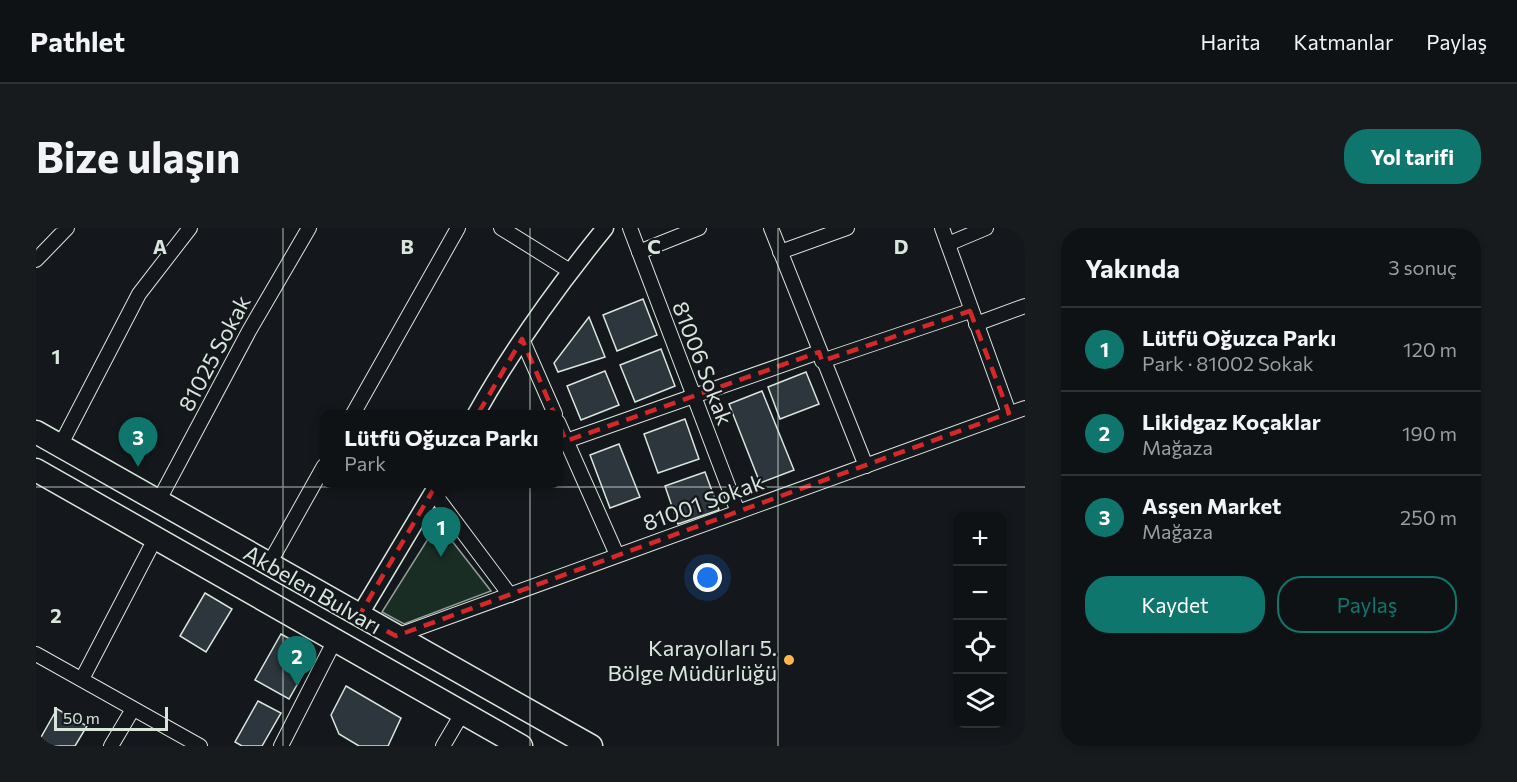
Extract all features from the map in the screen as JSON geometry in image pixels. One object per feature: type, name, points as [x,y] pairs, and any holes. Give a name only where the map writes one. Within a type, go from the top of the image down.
[{"type":"main road","name":"Akbelen Bulvarı","points":[[36,432],[591,746]]},
{"type":"main road","name":"Akbelen Bulvarı","points":[[36,470],[336,638],[521,746]]},
{"type":"street","points":[[37,258],[67,228]]},
{"type":"street","points":[[60,446],[138,294],[190,228]]},
{"type":"street","name":"81025 Sokak","points":[[159,500],[249,331],[309,228]]},
{"type":"street","points":[[355,410],[458,228]]},
{"type":"street","points":[[501,228],[570,271]]},
{"type":"street","points":[[478,410],[522,339],[570,271],[605,228]]},
{"type":"street","name":"81006 Sokak","points":[[630,228],[738,512]]},
{"type":"street","points":[[639,252],[699,228]]},
{"type":"street","points":[[771,228],[820,356],[866,466]]},
{"type":"street","points":[[780,252],[848,228]]},
{"type":"street","points":[[942,228],[1009,413]]},
{"type":"street","points":[[948,244],[986,228]]},
{"type":"street","points":[[566,441],[820,356],[1025,306]]},
{"type":"street","points":[[522,339],[553,410]]},
{"type":"street","name":"81001 Sokak","points":[[396,636],[1025,408]]},
{"type":"street","points":[[563,434],[617,555]]},
{"type":"street","points":[[269,564],[320,473]]},
{"type":"street","points":[[359,616],[436,488],[510,595]]},
{"type":"street","points":[[82,679],[156,537]]},
{"type":"street","points":[[281,746],[336,638]]},
{"type":"street","points":[[36,654],[200,746]]},
{"type":"street","points":[[111,746],[133,709]]},
{"type":"street","points":[[443,746],[463,712]]},
{"type":"highlighted area","points":[[970,311],[1009,413],[396,636],[359,616],[522,339],[566,441],[819,352],[822,361]]},
{"type":"green space","points":[[438,523],[491,591],[404,624],[382,612]]},
{"type":"building","points":[[643,299],[657,335],[617,351],[603,315]]},
{"type":"building","points":[[589,317],[605,357],[558,372],[554,363]]},
{"type":"building","points":[[661,349],[675,386],[635,402],[620,365]]},
{"type":"building","points":[[605,371],[619,405],[581,420],[567,386]]},
{"type":"building","points":[[806,372],[819,404],[780,419],[768,387]]},
{"type":"building","points":[[762,391],[794,470],[760,483],[729,404]]},
{"type":"building","points":[[685,419],[699,459],[658,473],[644,434]]},
{"type":"building","points":[[619,444],[640,497],[610,508],[590,455]]},
{"type":"building","points":[[705,472],[719,510],[678,524],[665,486]]},
{"type":"building","points":[[205,593],[232,609],[206,652],[180,636]]},
{"type":"building","points":[[281,634],[315,653],[289,699],[255,680]]},
{"type":"building","points":[[346,686],[401,718],[388,746],[359,746],[339,734],[331,715]]},
{"type":"building","points":[[258,701],[281,713],[262,746],[242,746],[235,742]]},
{"type":"building","points":[[57,709],[87,726],[75,746],[36,746]]},
{"type":"place","name":"Asşen Market","points":[[138,467]]},
{"type":"place","name":"Lütfü Oğuzca Parkı","points":[[441,557]]},
{"type":"place","name":"Karayolları 5. Bölge Müdürlüğü","points":[[789,660]]},
{"type":"place","name":"Likidgaz Koçaklar","points":[[297,686]]}]
